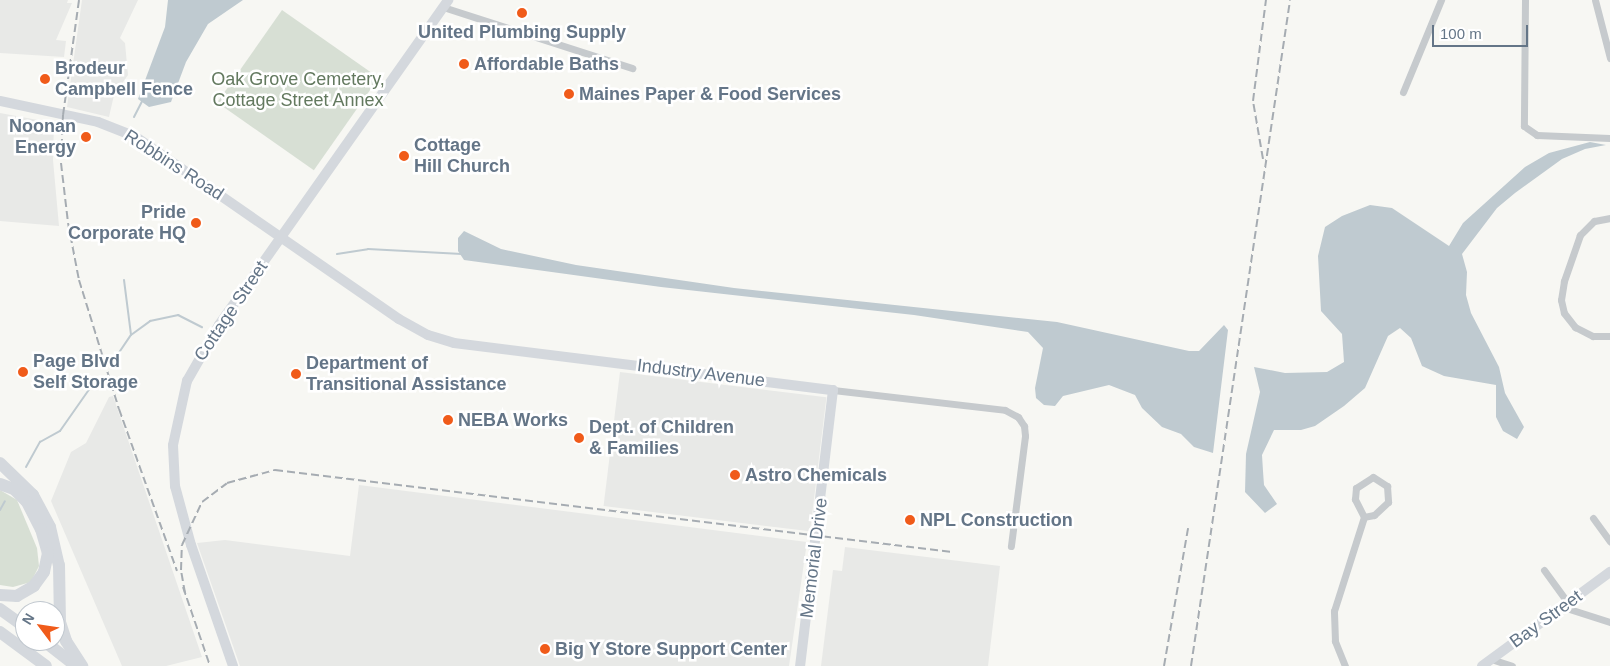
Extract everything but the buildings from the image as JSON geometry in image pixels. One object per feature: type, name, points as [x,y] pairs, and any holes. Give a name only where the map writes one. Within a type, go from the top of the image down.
[{"type":"highway","points":[[0,463],[33,495],[50,527],[59,565],[60,622],[66,641],[82,666]]},
{"type":"highway","points":[[0,484],[14,490],[27,502],[38,521],[48,553],[44,572],[34,586],[17,596],[0,595]]},
{"type":"highway","points":[[0,609],[15,620]]},
{"type":"highway","points":[[0,632],[46,666]]},
{"type":"highway","points":[[57,651],[76,666]]},
{"type":"street","points":[[1402,92],[1441,0]]},
{"type":"street","points":[[1525,0],[1522,114],[1529,132],[1552,137],[1610,138]]},
{"type":"street","points":[[1595,0],[1610,58]]},
{"type":"street","points":[[446,4],[632,68]]},
{"type":"street","name":"Cottage Street","points":[[233,666],[178,502],[173,445],[180,403],[196,362],[281,236],[446,4]]},
{"type":"street","name":"Robbins Road","points":[[0,101],[98,122],[136,137],[281,236]]},
{"type":"street","points":[[1610,218],[1594,221],[1580,235],[1564,281],[1561,300],[1564,313],[1575,327],[1593,336],[1610,336]]},
{"type":"street","name":"Industry Avenue","points":[[281,236],[399,319],[419,331],[449,342],[1005,410],[1018,417],[1024,426],[1011,546]]},
{"type":"street","name":"Memorial Drive","points":[[800,666],[834,390]]},
{"type":"street","points":[[1344,666],[1335,641],[1334,611],[1364,517],[1355,499],[1356,488],[1362,482],[1378,478],[1387,486],[1388,502],[1374,515],[1364,517]]},
{"type":"street","points":[[1593,518],[1610,541]]},
{"type":"street","points":[[1544,570],[1566,605],[1610,622]]},
{"type":"street","name":"Bay Street","points":[[1482,666],[1610,572]]},
{"type":"street","points":[[1491,659],[1512,666]]},
{"type":"shaded area","points":[[0,0],[68,0],[67,3],[72,3],[56,40],[66,41],[64,57],[0,53]]},
{"type":"shaded area","points":[[82,0],[138,0],[120,38],[125,43],[128,75],[114,95],[109,117],[67,107]]},
{"type":"shaded area","points":[[168,0],[243,0],[208,24],[186,62],[171,102],[149,107],[138,99],[165,27]]},
{"type":"shaded area","points":[[0,113],[54,123],[53,160],[59,226],[0,221]]},
{"type":"shaded area","points":[[1590,142],[1606,145],[1585,149],[1562,159],[1515,193],[1497,208],[1462,254],[1467,272],[1466,295],[1471,313],[1499,367],[1505,393],[1524,427],[1517,439],[1503,431],[1496,417],[1496,385],[1444,376],[1422,366],[1411,338],[1400,328],[1388,336],[1365,388],[1344,406],[1315,426],[1301,430],[1274,430],[1262,455],[1264,485],[1277,504],[1265,513],[1245,492],[1246,454],[1260,392],[1254,367],[1285,373],[1327,372],[1344,362],[1342,334],[1321,311],[1318,256],[1325,227],[1342,216],[1370,205],[1392,208],[1449,246],[1463,223],[1525,167],[1549,153]]},
{"type":"shaded area","points":[[464,231],[501,249],[576,265],[734,288],[1057,322],[1189,351],[1199,351],[1224,325],[1228,330],[1213,453],[1194,447],[1181,434],[1162,427],[1142,408],[1135,395],[1109,385],[1063,396],[1055,406],[1044,405],[1036,398],[1035,388],[1043,348],[1028,332],[914,315],[661,287],[464,260],[458,251],[458,238]]},
{"type":"shaded area","points":[[620,372],[826,397],[810,531],[604,506]]},
{"type":"shaded area","points":[[113,396],[202,657],[166,666],[122,666],[51,501],[71,452],[86,443],[109,397]]},
{"type":"shaded area","name":"Big Y Store Support Center","points":[[359,485],[807,542],[789,666],[240,666],[197,543],[225,540],[350,556]]},
{"type":"shaded area","points":[[845,547],[1000,566],[988,666],[821,666],[833,570],[842,571]]},
{"type":"green space","name":"Oak Grove Cemetery, Cottage Street Annex","points":[[282,10],[379,78],[314,170],[217,103]]},
{"type":"green space","points":[[0,490],[17,500],[37,548],[39,566],[31,582],[13,587],[0,585]]},
{"type":"waterway","points":[[134,117],[143,99]]},
{"type":"waterway","points":[[337,254],[368,249],[462,254]]},
{"type":"waterway","points":[[124,280],[131,335]]},
{"type":"waterway","points":[[116,357],[131,335],[150,321],[178,315],[202,327]]},
{"type":"waterway","points":[[26,467],[40,442],[60,431],[95,381]]},
{"type":"waterway","points":[[0,510],[5,501]]},
{"type":"railway","points":[[79,0],[63,115],[61,163],[68,223],[79,280],[119,409],[177,571]]},
{"type":"railway","points":[[1263,159],[1253,101],[1266,0]]},
{"type":"railway","points":[[1191,666],[1290,0]]},
{"type":"railway","points":[[185,593],[181,570],[182,545],[202,502],[227,483],[275,470],[952,552]]},
{"type":"railway","points":[[1164,666],[1188,528]]},
{"type":"railway","points":[[183,587],[210,666]]},
{"type":"place","name":"United Plumbing Supply","points":[[522,13]]},
{"type":"place","name":"Affordable Baths","points":[[464,64]]},
{"type":"place","name":"Brodeur Campbell Fence","points":[[45,79]]},
{"type":"place","name":"Maines Paper & Food Services","points":[[569,94]]},
{"type":"place","name":"Noonan Energy","points":[[86,137]]},
{"type":"place","name":"Cottage Hill Church","points":[[404,156]]},
{"type":"place","name":"Pride Corporate HQ","points":[[196,223]]},
{"type":"place","name":"Page Blvd Self Storage","points":[[23,372]]},
{"type":"place","name":"Department of Transitional Assistance","points":[[296,374]]},
{"type":"place","name":"NEBA Works","points":[[448,420]]},
{"type":"place","name":"Dept. of Children & Families","points":[[579,438]]},
{"type":"place","name":"Astro Chemicals","points":[[735,475]]},
{"type":"place","name":"NPL Construction","points":[[910,520]]},
{"type":"place","name":"Big Y Store Support Center","points":[[545,649]]}]
